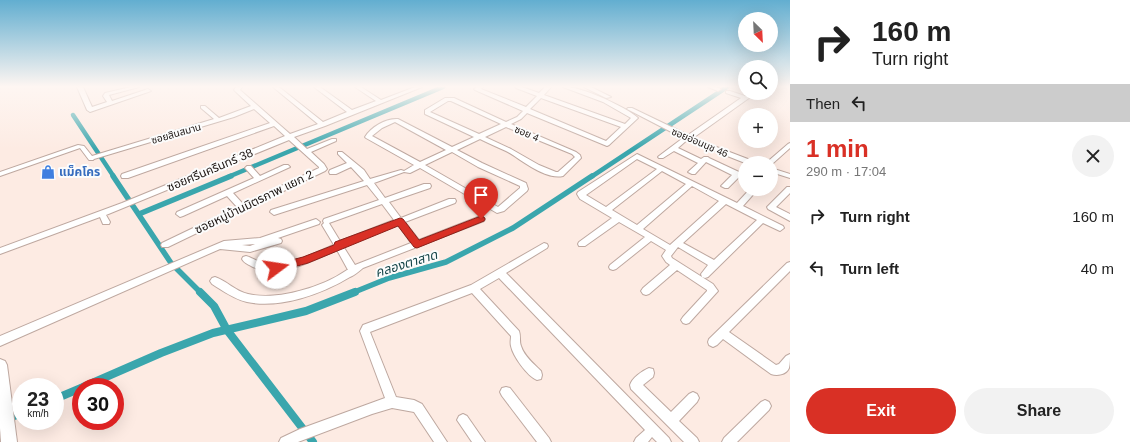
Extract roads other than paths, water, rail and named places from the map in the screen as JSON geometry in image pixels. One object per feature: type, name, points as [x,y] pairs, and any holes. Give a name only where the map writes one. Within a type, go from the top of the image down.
[{"type":"main road","points":[[0,366],[8,436]]},
{"type":"street","points":[[204,108],[218,120]]},
{"type":"street","name":"ซอยสินสมาน","points":[[0,174],[80,146],[82,146],[93,158],[218,120],[251,108]]},
{"type":"street","name":"ซอยหมู่บ้านมิตรภาพ แยก 2","points":[[165,245],[241,207],[323,169],[322,166],[257,108]]},
{"type":"street","points":[[302,108],[323,125]]},
{"type":"street","points":[[345,108],[352,113]]},
{"type":"street","name":"ซอยศรีนครินทร์ 38","points":[[0,251],[104,218],[125,205],[289,137],[366,108]]},
{"type":"street","name":"ซอย 4","points":[[433,108],[426,112],[514,153],[537,167],[555,174],[560,174],[578,158],[578,156],[574,153],[471,108]]},
{"type":"street","points":[[523,108],[607,144],[635,117],[617,108]]},
{"type":"street","points":[[573,108],[626,127]]},
{"type":"street","name":"ซอยอ่อนนุช 46","points":[[627,108],[674,131],[686,139],[738,158]]},
{"type":"street","points":[[662,157],[732,108]]},
{"type":"street","points":[[274,212],[420,165],[506,124],[521,116],[526,109]]},
{"type":"street","points":[[396,120],[451,150],[523,185],[524,189],[501,209],[497,210],[420,165],[369,138],[369,135],[387,123],[396,120]]},
{"type":"street","points":[[125,176],[274,124]]},
{"type":"street","points":[[306,152],[334,140]]},
{"type":"street","points":[[777,156],[790,145]]},
{"type":"street","points":[[673,148],[738,172]]},
{"type":"street","points":[[692,172],[718,151]]},
{"type":"street","points":[[340,153],[368,182],[417,244]]},
{"type":"street","points":[[671,249],[606,211],[581,194],[635,156],[639,156],[780,228]]},
{"type":"street","points":[[333,172],[352,164]]},
{"type":"street","points":[[180,214],[286,167]]},
{"type":"street","points":[[249,168],[259,179]]},
{"type":"street","points":[[606,211],[662,168]]},
{"type":"street","points":[[778,172],[790,176]]},
{"type":"street","points":[[725,186],[738,175]]},
{"type":"street","points":[[637,229],[691,183]]},
{"type":"street","points":[[0,341],[218,248],[250,249],[258,247],[427,186]]},
{"type":"street","points":[[790,189],[771,207],[790,218]]},
{"type":"street","points":[[228,193],[241,207]]},
{"type":"street","points":[[738,207],[748,196]]},
{"type":"street","points":[[686,320],[714,291],[666,256],[671,249],[725,200]]},
{"type":"street","points":[[246,259],[258,267],[276,268],[305,260],[452,201]]},
{"type":"street","points":[[582,244],[618,218]]},
{"type":"street","points":[[215,281],[235,295],[263,302],[305,293],[346,276],[360,266],[481,219]]},
{"type":"street","points":[[705,274],[762,219]]},
{"type":"street","points":[[322,223],[339,246],[353,270]]},
{"type":"street","points":[[613,267],[651,237]]},
{"type":"street","points":[[681,245],[714,265]]},
{"type":"street","points":[[392,402],[365,331],[367,328],[474,288],[544,246]]},
{"type":"street","points":[[646,292],[676,264]]},
{"type":"street","points":[[713,342],[790,265]]},
{"type":"street","points":[[500,273],[665,442]]},
{"type":"street","points":[[474,288],[515,334],[516,337],[514,342],[516,348],[537,375]]},
{"type":"street","points":[[722,333],[775,370],[782,369],[790,359]]},
{"type":"street","points":[[649,373],[635,385],[693,442]]},
{"type":"street","points":[[506,392],[545,442]]},
{"type":"street","points":[[671,420],[693,398]]},
{"type":"street","points":[[285,442],[315,429],[392,402],[418,408],[441,442]]},
{"type":"street","points":[[728,442],[765,406]]},
{"type":"street","points":[[463,420],[479,442]]},
{"type":"waterway","points":[[228,177],[394,108]]},
{"type":"waterway","name":"คลองตาสาด","points":[[591,177],[696,108]]},
{"type":"waterway","points":[[73,115],[114,177]]},
{"type":"waterway","points":[[113,176],[171,263],[214,306],[227,330]]},
{"type":"waterway","points":[[139,214],[231,176]]},
{"type":"waterway","name":"คลองตาสาด","points":[[352,293],[389,278],[446,262],[513,228],[592,176]]},
{"type":"waterway","name":"คลองตาสาด","points":[[227,330],[306,311],[355,292]]},
{"type":"waterway","name":"คลองตาสาด","points":[[104,378],[161,353],[213,333],[227,330]]},
{"type":"waterway","points":[[227,330],[313,442]]},
{"type":"waterway","name":"คลองตาสาด","points":[[64,395],[72,392]]},
{"type":"waterway","name":"คลองตาสาด","points":[[0,422],[12,417]]},
{"type":"place","name":"แม็คโคร","points":[[48,172]]}]
